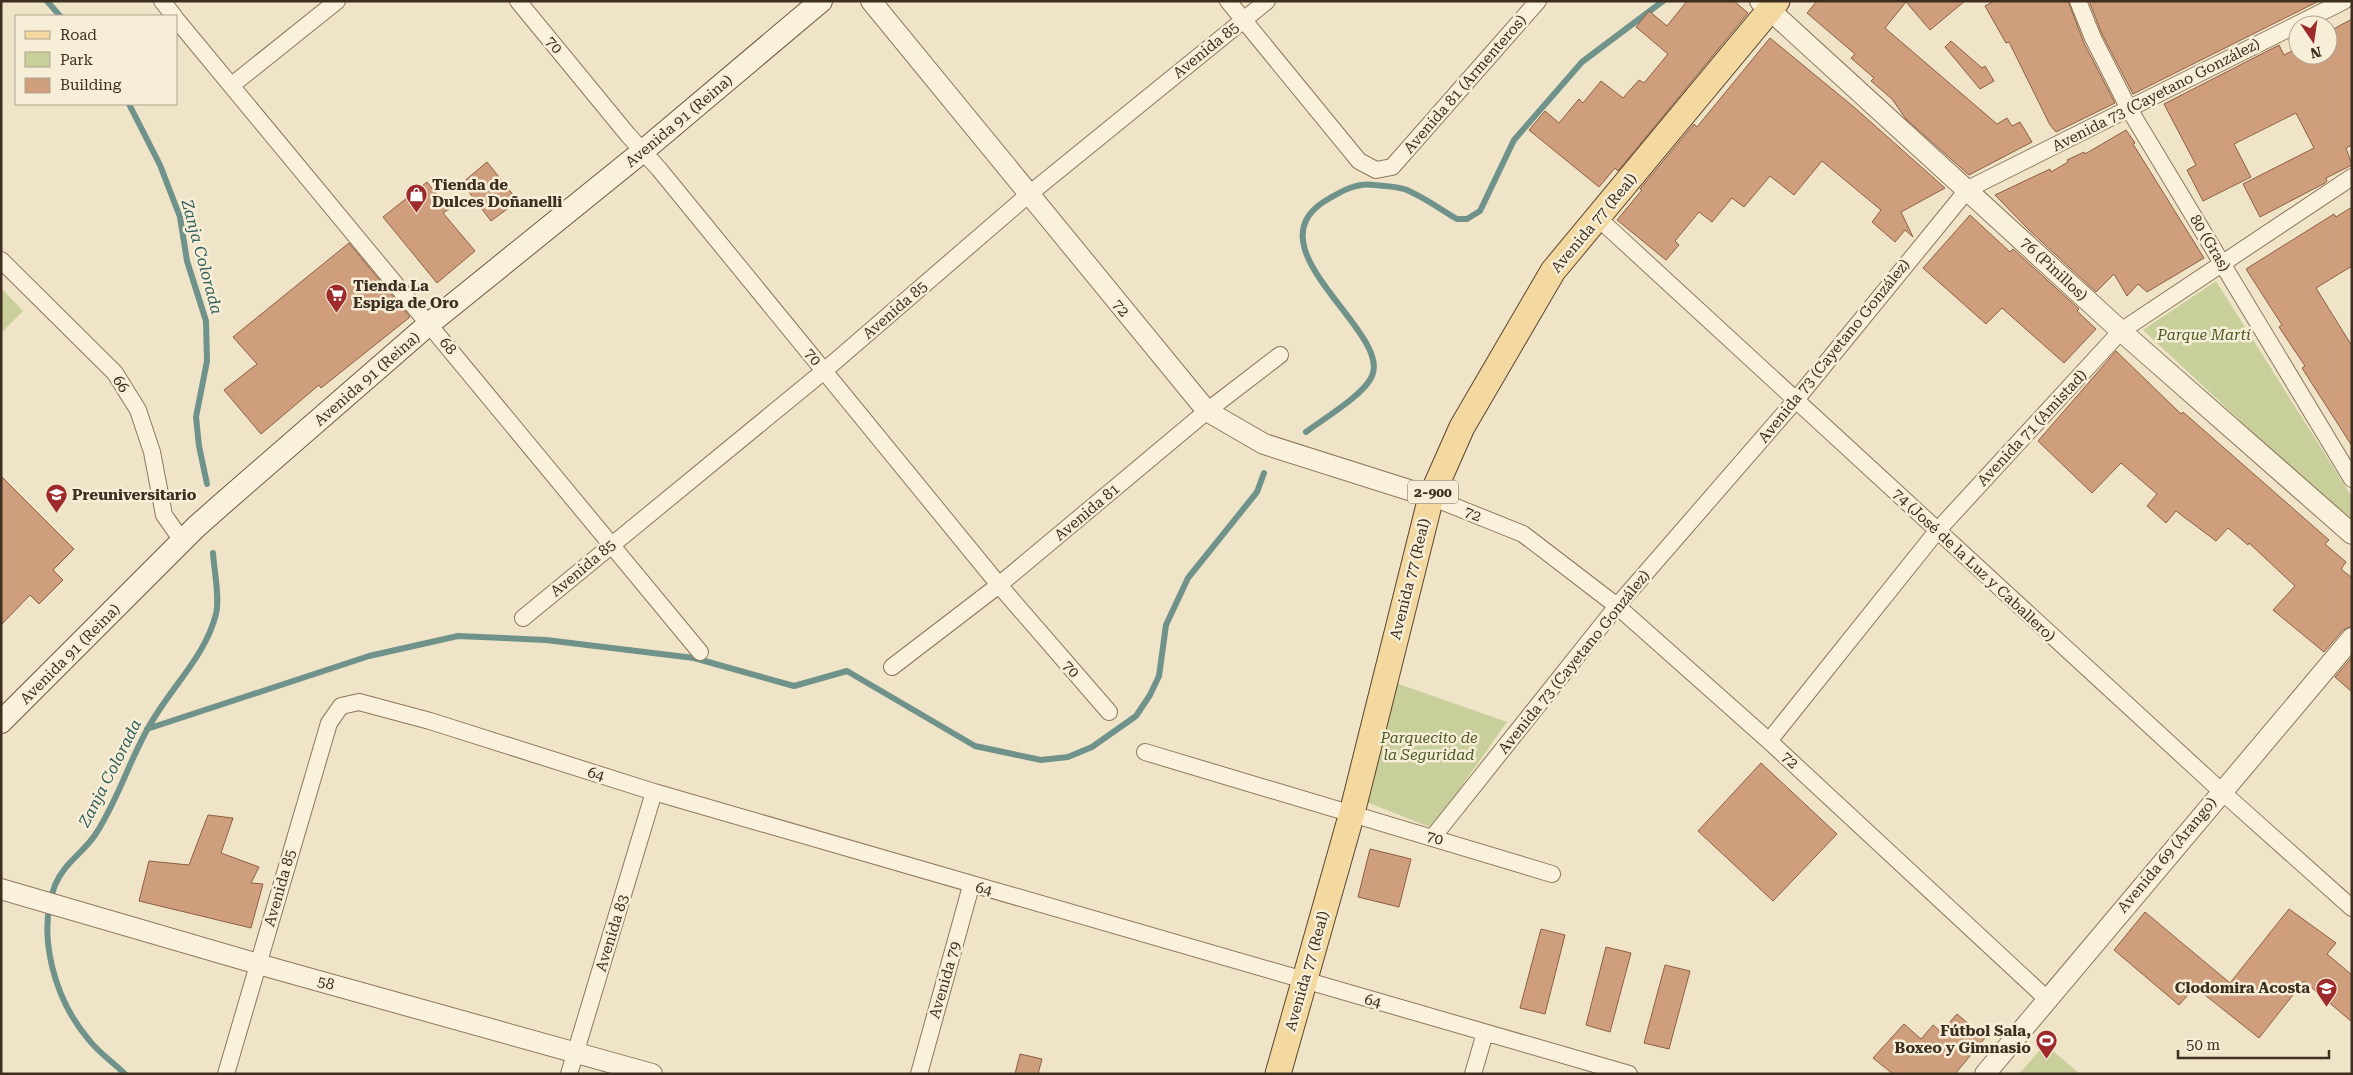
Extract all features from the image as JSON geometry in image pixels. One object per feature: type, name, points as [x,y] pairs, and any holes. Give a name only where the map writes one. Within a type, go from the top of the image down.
[{"type":"main road","name":"Avenida 91 (Reina)","points":[[1,722],[189,534],[222,504],[429,324],[643,151],[821,1]]},
{"type":"main road","name":"Avenida 77 (Real)","points":[[1278,1074],[1352,813],[1431,497],[1462,427],[1553,270],[1598,218],[1769,4]]},
{"type":"street","name":"68","points":[[162,1],[173,15]]},
{"type":"street","points":[[232,85],[337,1]]},
{"type":"street","name":"70","points":[[518,1],[999,585],[1109,712]]},
{"type":"street","name":"72","points":[[871,1],[1207,412],[1264,444],[1431,497],[1523,534],[1618,606],[1769,741],[2048,999]]},
{"type":"street","points":[[1228,1],[1244,20]]},
{"type":"street","name":"Avenida 85","points":[[523,618],[824,371],[1028,195],[1267,1]]},
{"type":"street","name":"Avenida 81 (Armenteros)","points":[[1244,20],[1359,162],[1376,170],[1392,167],[1538,1]]},
{"type":"street","name":"80 (Gras)","points":[[2078,1],[2129,108],[2352,479]]},
{"type":"street","name":"Avenida 73 (Cayetano González)","points":[[1432,837],[1618,606],[1795,401],[1968,189],[2344,1]]},
{"type":"street","name":"76 (Pinillos)","points":[[1769,4],[2121,331],[2352,534]]},
{"type":"street","name":"68","points":[[178,21],[700,652]]},
{"type":"street","name":"Avenida 71 (Amistad)","points":[[1769,741],[1937,531],[2121,331],[2222,262],[2352,178]]},
{"type":"street","name":"74 (José de la Luz y Caballero)","points":[[1598,218],[2221,791],[2352,908]]},
{"type":"street","name":"66","points":[[1,260],[115,373],[138,410],[152,452],[164,515],[189,534]]},
{"type":"street","name":"Avenida 81","points":[[892,667],[999,585],[1207,412],[1280,355]]},
{"type":"street","name":"Avenida 69 (Arango)","points":[[1985,1074],[2221,791],[2352,638]]},
{"type":"street","name":"64","points":[[341,706],[359,702],[430,721],[654,792],[972,886],[1629,1074]]},
{"type":"street","name":"Avenida 85","points":[[226,1074],[329,723],[341,706]]},
{"type":"street","name":"70","points":[[1145,752],[1552,874]]},
{"type":"street","name":"Avenida 83","points":[[569,1074],[654,792]]},
{"type":"street","name":"Avenida 79","points":[[919,1074],[972,886]]},
{"type":"street","name":"58","points":[[1,889],[70,911],[652,1074]]},
{"type":"street","points":[[1473,1074],[1486,1033]]},
{"type":"green space","name":"Parque Martí","points":[[2216,281],[2352,497],[2352,525],[2143,330]]},
{"type":"green space","points":[[1,288],[23,311],[1,333]]},
{"type":"green space","name":"Parquecito de la Seguridad","points":[[1396,683],[1507,722],[1432,828],[1364,801]]},
{"type":"green space","name":"Fútbol Sala, Boxeo y Gimnasio","points":[[2045,1044],[2080,1074],[2019,1074]]},
{"type":"building","points":[[1687,1],[1734,1],[1748,13],[1618,171],[1615,168],[1599,187],[1529,130],[1545,111],[1559,123],[1579,99],[1583,103],[1601,81],[1623,98],[1639,80],[1644,83],[1668,54],[1636,27],[1649,11],[1667,26]]},
{"type":"building","points":[[1817,1],[1965,1],[1930,30],[1906,2],[1885,28],[1997,124],[2007,118],[2012,126],[2020,122],[2032,142],[1969,175],[1906,119],[1892,99],[1871,81],[1874,78],[1851,58],[1855,54],[1807,13]]},
{"type":"building","points":[[1994,1],[2068,1],[2084,43],[2115,103],[2056,132],[2050,125],[2009,42],[2006,43],[1985,6]]},
{"type":"building","points":[[2089,1],[2319,1],[2133,94],[2102,34]]},
{"type":"building","points":[[2352,19],[2352,145],[2346,148],[2352,165],[2326,178],[2327,181],[2325,183],[2260,217],[2243,184],[2314,148],[2296,113],[2234,144],[2251,177],[2203,201],[2187,170],[2196,165],[2164,104],[2279,45],[2284,55],[2288,53],[2288,65],[2338,65],[2338,27]]},
{"type":"building","points":[[1770,38],[1855,108],[1945,188],[1901,212],[1913,237],[1905,230],[1895,242],[1872,222],[1881,210],[1822,161],[1794,195],[1770,176],[1744,207],[1732,198],[1712,222],[1699,212],[1675,241],[1679,245],[1666,260],[1617,220],[1694,124],[1697,127]]},
{"type":"building","points":[[1951,41],[1982,68],[1985,66],[1994,81],[1980,89],[1945,47]]},
{"type":"building","points":[[2126,130],[2204,258],[2147,292],[2138,284],[2127,296],[2114,274],[2096,292],[2029,230],[1995,195],[2050,169],[2051,172],[2068,162],[2067,160],[2084,152],[2085,154]]},
{"type":"building","points":[[487,162],[518,201],[491,221],[462,183]]},
{"type":"building","points":[[427,182],[449,209],[443,213],[475,251],[437,283],[383,217]]},
{"type":"building","points":[[2352,207],[2352,266],[2316,288],[2352,346],[2352,446],[2302,368],[2305,366],[2279,327],[2282,325],[2246,269],[2334,214],[2336,217]]},
{"type":"building","points":[[1970,215],[2010,252],[2013,249],[2079,309],[2077,311],[2096,329],[2064,363],[2002,308],[1986,324],[1923,268]]},
{"type":"building","name":"Tienda La Espiga de Oro","points":[[349,243],[410,317],[321,388],[319,385],[261,434],[224,390],[257,364],[233,337]]},
{"type":"building","points":[[2116,351],[2181,414],[2183,412],[2329,540],[2325,544],[2346,562],[2341,569],[2352,578],[2352,626],[2343,630],[2324,652],[2273,610],[2295,586],[2249,543],[2248,545],[2228,528],[2216,541],[2176,511],[2166,523],[2147,506],[2157,494],[2121,463],[2092,493],[2038,441]]},
{"type":"building","points":[[1,476],[74,549],[53,570],[63,580],[39,604],[30,595],[1,625]]},
{"type":"building","points":[[2352,657],[2352,692],[2335,677]]},
{"type":"building","points":[[1761,763],[1837,834],[1773,901],[1698,831]]},
{"type":"building","points":[[208,815],[233,818],[221,853],[259,867],[251,883],[263,884],[251,928],[139,901],[149,861],[189,865]]},
{"type":"building","points":[[1370,849],[1411,859],[1399,907],[1358,897]]},
{"type":"building","points":[[2289,909],[2336,943],[2327,954],[2352,975],[2352,1022],[2304,981],[2259,1038],[2195,987],[2179,1005],[2114,950],[2145,912],[2230,983]]},
{"type":"building","points":[[1541,929],[1565,935],[1545,1014],[1520,1008]]},
{"type":"building","points":[[1606,947],[1631,953],[1610,1032],[1586,1025]]},
{"type":"building","points":[[1665,965],[1690,971],[1669,1049],[1644,1043]]},
{"type":"building","points":[[1957,1014],[1985,1038],[1955,1074],[1893,1074],[1873,1058],[1904,1024],[1921,1039],[1933,1025],[1941,1032]]},
{"type":"building","points":[[1020,1054],[1042,1059],[1038,1074],[1015,1074]]},
{"type":"waterway","name":"Zanja Colorada","points":[[47,1],[59,15]]},
{"type":"waterway","points":[[1306,432],[1361,391],[1372,376],[1373,358],[1362,337],[1312,265],[1303,242],[1306,220],[1325,201],[1348,188],[1367,184],[1404,189],[1425,199],[1457,219],[1467,219],[1480,211],[1514,140],[1582,62],[1663,1]]},
{"type":"waterway","name":"Zanja Colorada","points":[[130,105],[160,165],[180,217],[187,261],[206,321],[207,361],[196,417],[199,446],[207,484]]},
{"type":"waterway","points":[[147,729],[369,656],[458,636],[546,640],[694,658],[794,686],[847,671],[975,746],[1041,760],[1068,757],[1092,747],[1136,716],[1150,695],[1159,676],[1166,625],[1188,578],[1257,492],[1264,473]]},
{"type":"waterway","name":"Zanja Colorada","points":[[125,1074],[93,1045],[77,1024],[58,987],[48,946],[50,905],[55,885],[63,870],[95,835],[116,796],[147,730],[204,645],[211,630],[217,607],[213,553]]},
{"type":"place","name":"Tienda de Dulces Doñanelli","points":[[416,213]]},
{"type":"place","name":"Tienda La Espiga de Oro","points":[[337,314]]},
{"type":"place","name":"Preuniversitario","points":[[56,514]]},
{"type":"place","name":"Clodomira Acosta","points":[[2326,1007]]},
{"type":"place","name":"Fútbol Sala, Boxeo y Gimnasio","points":[[2047,1059]]}]
